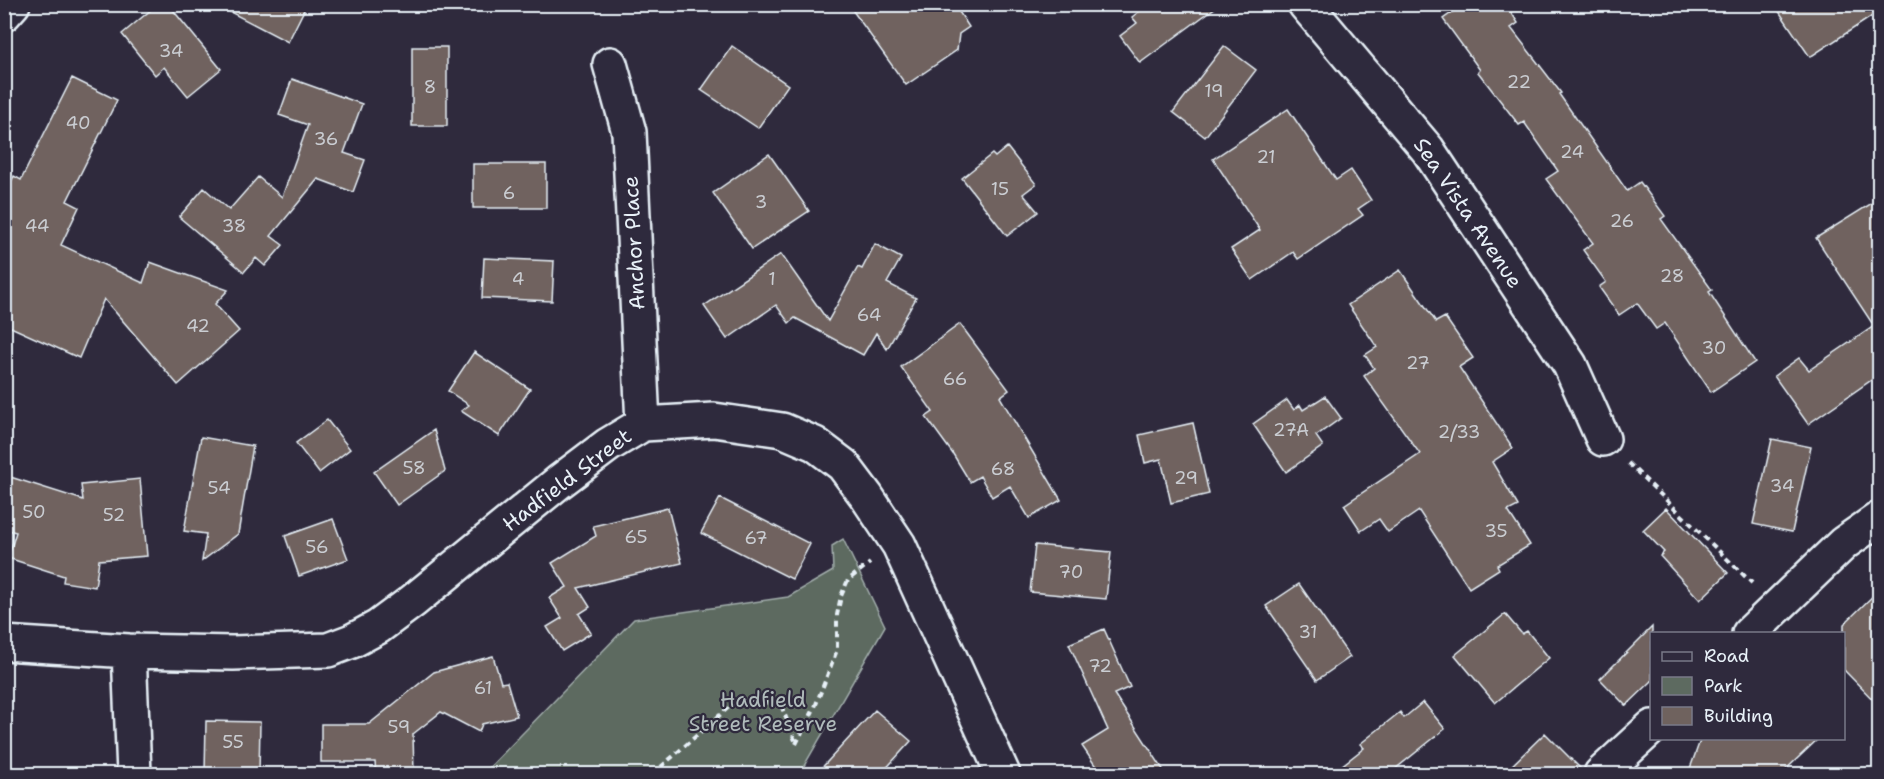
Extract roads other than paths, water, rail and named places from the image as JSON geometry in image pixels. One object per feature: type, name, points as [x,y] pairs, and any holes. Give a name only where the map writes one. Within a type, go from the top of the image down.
[{"type":"street","points":[[4,14],[13,4]]},
{"type":"street","name":"Sea Vista Avenue","points":[[1305,4],[1428,150],[1570,365],[1603,439]]},
{"type":"street","name":"Anchor Place","points":[[610,64],[629,132],[644,424]]},
{"type":"street","name":"Hadfield Street","points":[[4,643],[129,651],[287,653],[328,650],[352,641],[378,627],[413,602],[559,482],[609,445],[644,424],[714,420],[782,430],[814,444],[843,465],[867,496],[899,545],[1003,774]]},
{"type":"street","points":[[1750,632],[1844,543],[1880,518]]},
{"type":"street","points":[[129,651],[135,774]]},
{"type":"street","points":[[1601,774],[1650,729]]},
{"type":"park label","name":"Hadfield Street Reserve","points":[[763,712]]}]
